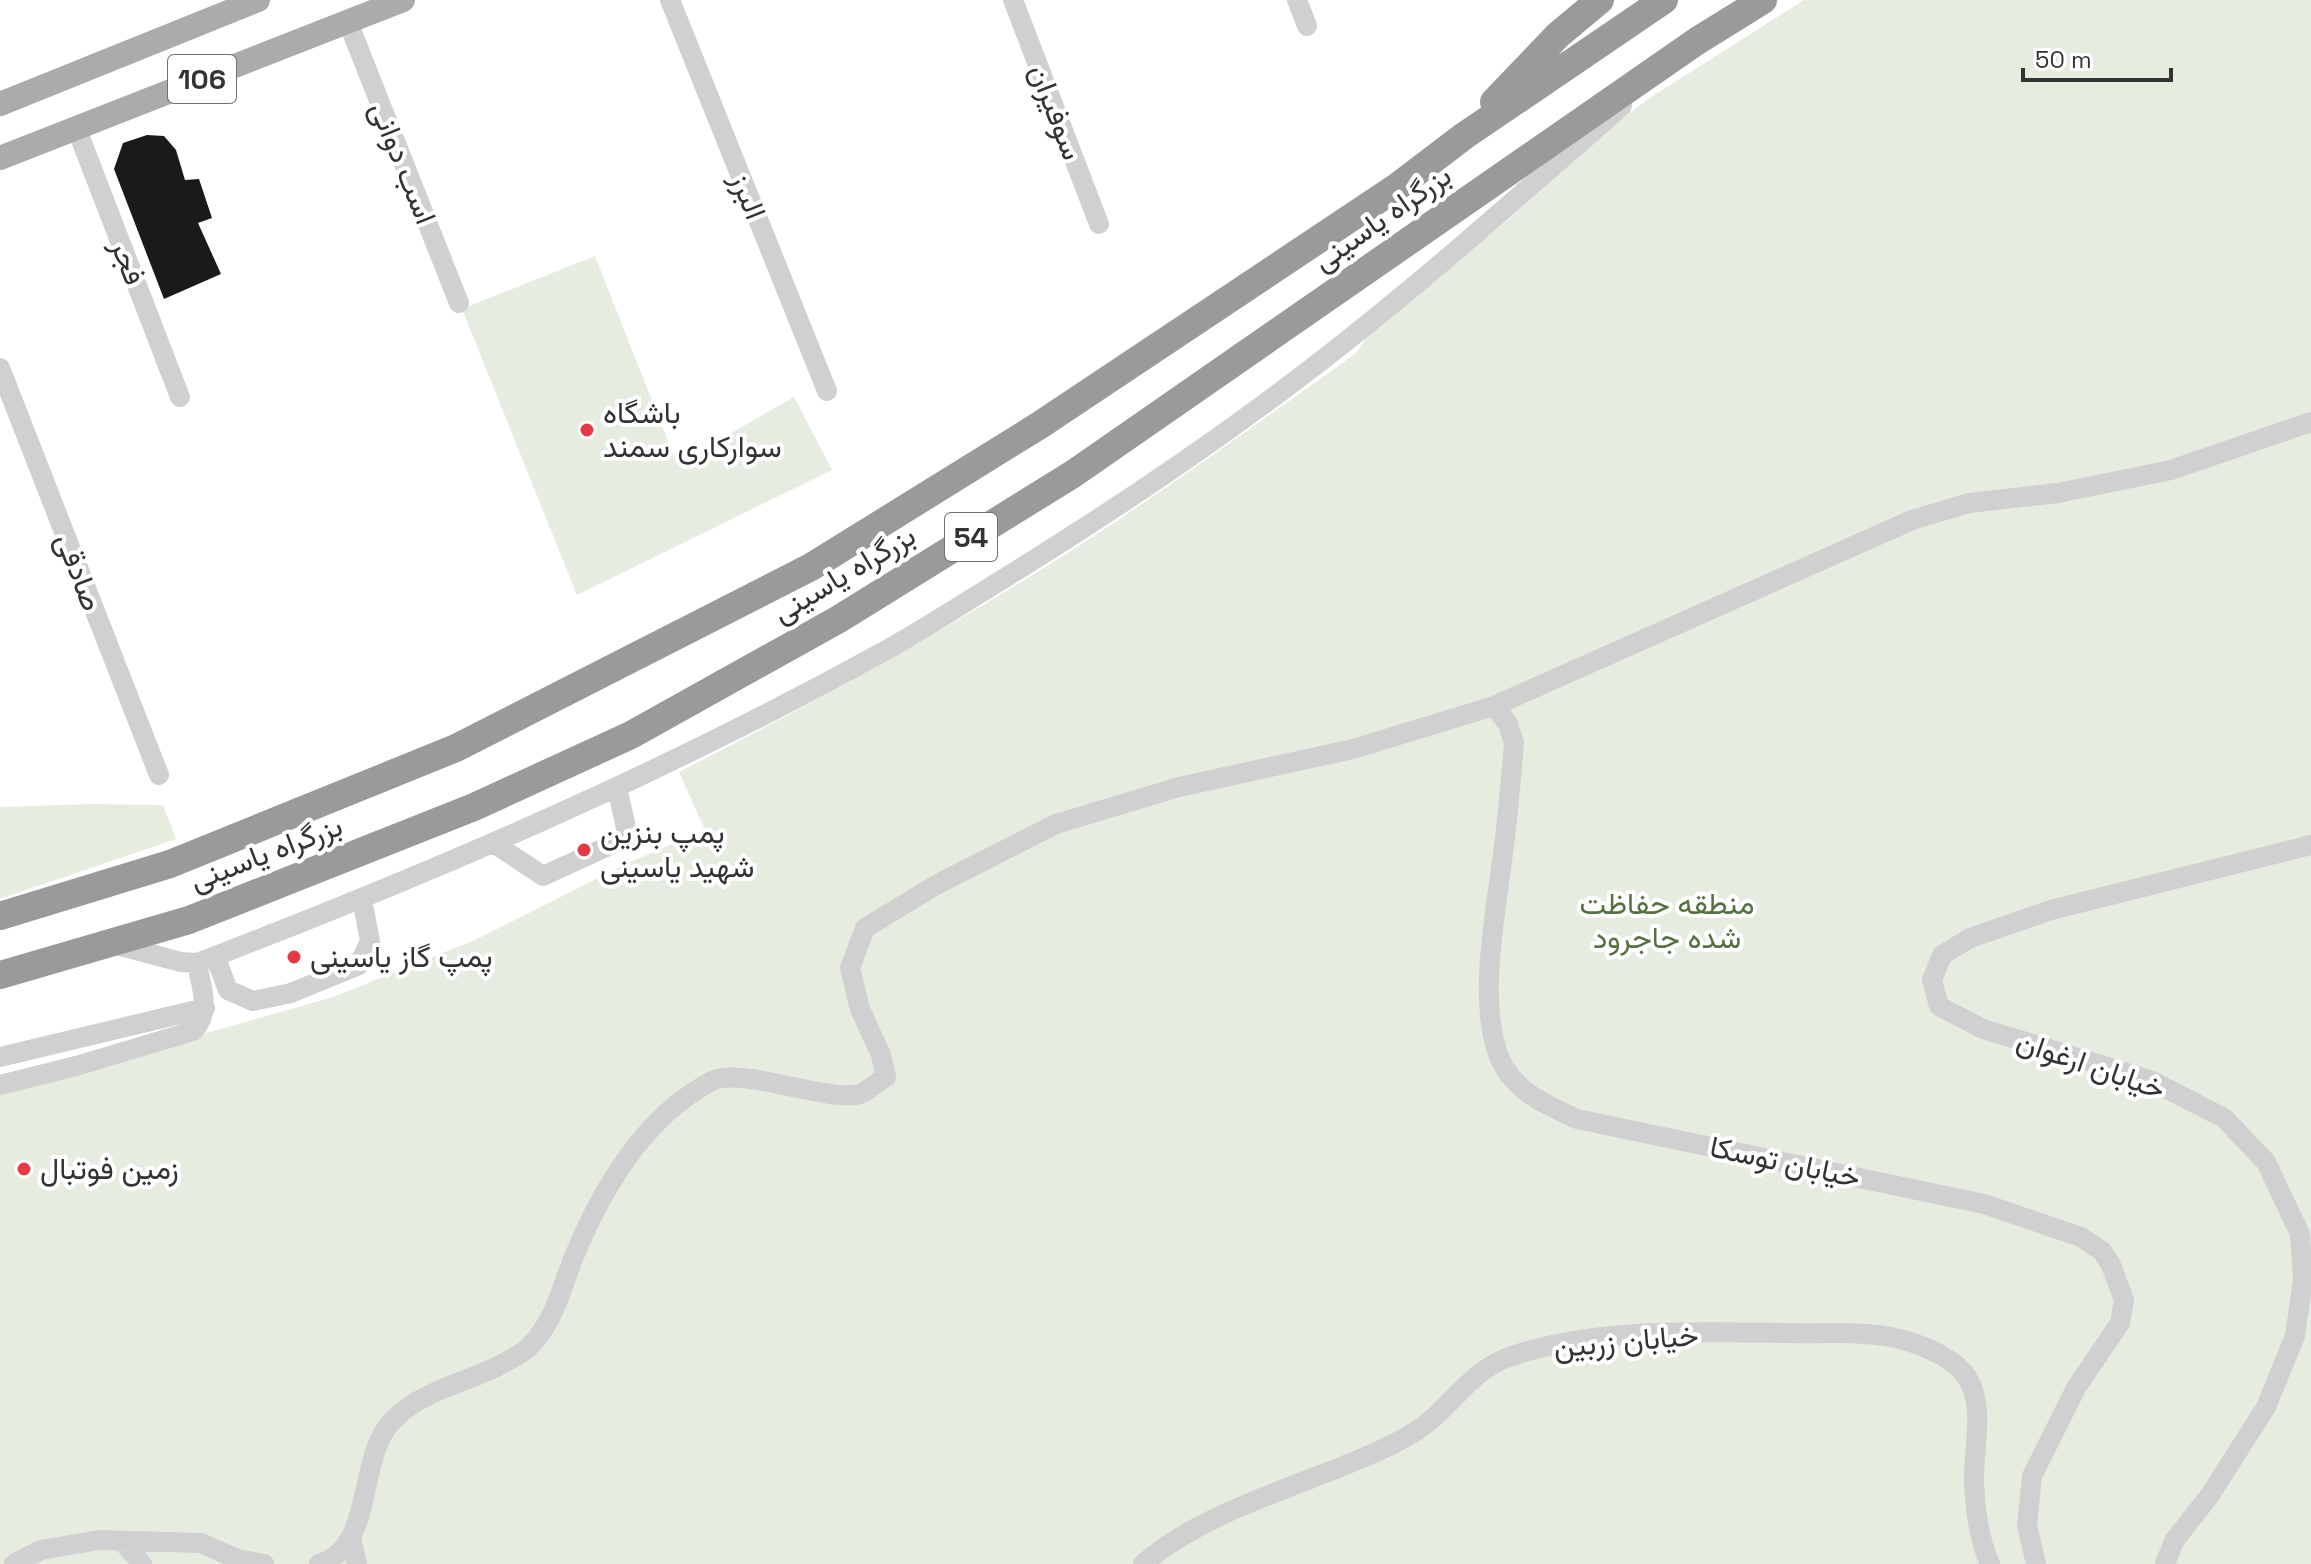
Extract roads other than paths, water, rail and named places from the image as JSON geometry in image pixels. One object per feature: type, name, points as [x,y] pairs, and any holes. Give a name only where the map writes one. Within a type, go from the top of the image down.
[{"type":"highway","points":[[1464,136],[1538,55],[1600,0]]},
{"type":"highway","name":"بزرگراه یاسینی","points":[[0,916],[170,864],[456,748],[811,567],[1053,416],[1397,187],[1464,136],[1664,0]]},
{"type":"highway","name":"بزرگراه یاسینی","points":[[0,975],[189,920],[474,807],[631,735],[839,619],[1073,474],[1697,41],[1763,0]]},
{"type":"main road","name":"106","points":[[0,158],[403,0]]},
{"type":"main road","name":"106","points":[[0,104],[244,2]]},
{"type":"lane","name":"البرز","points":[[670,0],[827,391]]},
{"type":"lane","name":"سوفیران","points":[[1013,0],[1099,224]]},
{"type":"lane","points":[[1297,0],[1307,26]]},
{"type":"lane","name":"اسب دوانی","points":[[348,22],[459,303]]},
{"type":"lane","points":[[109,943],[181,962],[206,959],[495,844],[617,787],[882,653],[1081,530],[1253,413],[1360,331],[1697,41]]},
{"type":"lane","name":"فجر","points":[[76,127],[180,397]]},
{"type":"lane","name":"صادقی","points":[[0,368],[159,775]]},
{"type":"lane","points":[[319,1564],[330,1561],[356,1529],[372,1464],[393,1420],[433,1391],[493,1370],[530,1347],[553,1316],[597,1204],[624,1160],[662,1119],[693,1092],[716,1079],[735,1076],[780,1086],[858,1095],[886,1077],[881,1055],[860,1009],[850,968],[865,928],[936,885],[1056,824],[1179,787],[1353,749],[1494,706],[1912,520],[1969,503],[2058,493],[2171,470],[2311,422]]},
{"type":"lane","name":"خیابان توسکا","points":[[1494,706],[1508,724],[1514,743],[1491,953],[1490,1030],[1502,1062],[1516,1082],[1536,1100],[1577,1119],[1984,1204],[2081,1237],[2102,1251],[2111,1265],[2124,1300],[2120,1323],[2076,1388],[2032,1476],[2027,1525],[2036,1564]]},
{"type":"lane","points":[[495,844],[543,876],[584,859],[628,837],[617,787]]},
{"type":"lane","name":"خیابان ارغوان","points":[[2165,1564],[2174,1541],[2210,1495],[2272,1393],[2295,1336],[2303,1280],[2300,1234],[2266,1162],[2224,1118],[2150,1080],[1983,1029],[1939,1006],[1932,980],[1942,955],[1970,938],[2051,910],[2311,845]]},
{"type":"lane","points":[[206,959],[228,990],[253,1001],[291,993],[359,965],[370,941],[362,899]]},
{"type":"lane","points":[[0,1085],[193,1031],[202,1022],[205,1008],[206,959]]},
{"type":"lane","points":[[0,1057],[205,1008]]},
{"type":"lane","name":"خیابان زربین","points":[[1143,1564],[1161,1548],[1195,1528],[1378,1451],[1416,1431],[1440,1413],[1476,1374],[1509,1356],[1607,1336],[1740,1332],[1891,1337],[1915,1344],[1961,1370],[1970,1383],[1975,1400],[1974,1482],[1984,1551],[1990,1564]]},
{"type":"lane","points":[[351,1538],[357,1564]]},
{"type":"lane","points":[[14,1564],[41,1550],[99,1540],[201,1543],[254,1563]]},
{"type":"lane","points":[[123,1542],[142,1564]]},
{"type":"place","name":"باشگاه سوارکاری سمند","points":[[587,430]]},
{"type":"place","name":"پمپ بنزین شهید یاسینی","points":[[584,850]]},
{"type":"place","name":"پمپ گاز یاسینی","points":[[294,957]]},
{"type":"place","name":"زمین فوتبال","points":[[24,1169]]},
{"type":"park label","name":"منطقه حفاظت شده جاجرود","points":[[1667,921]]}]
